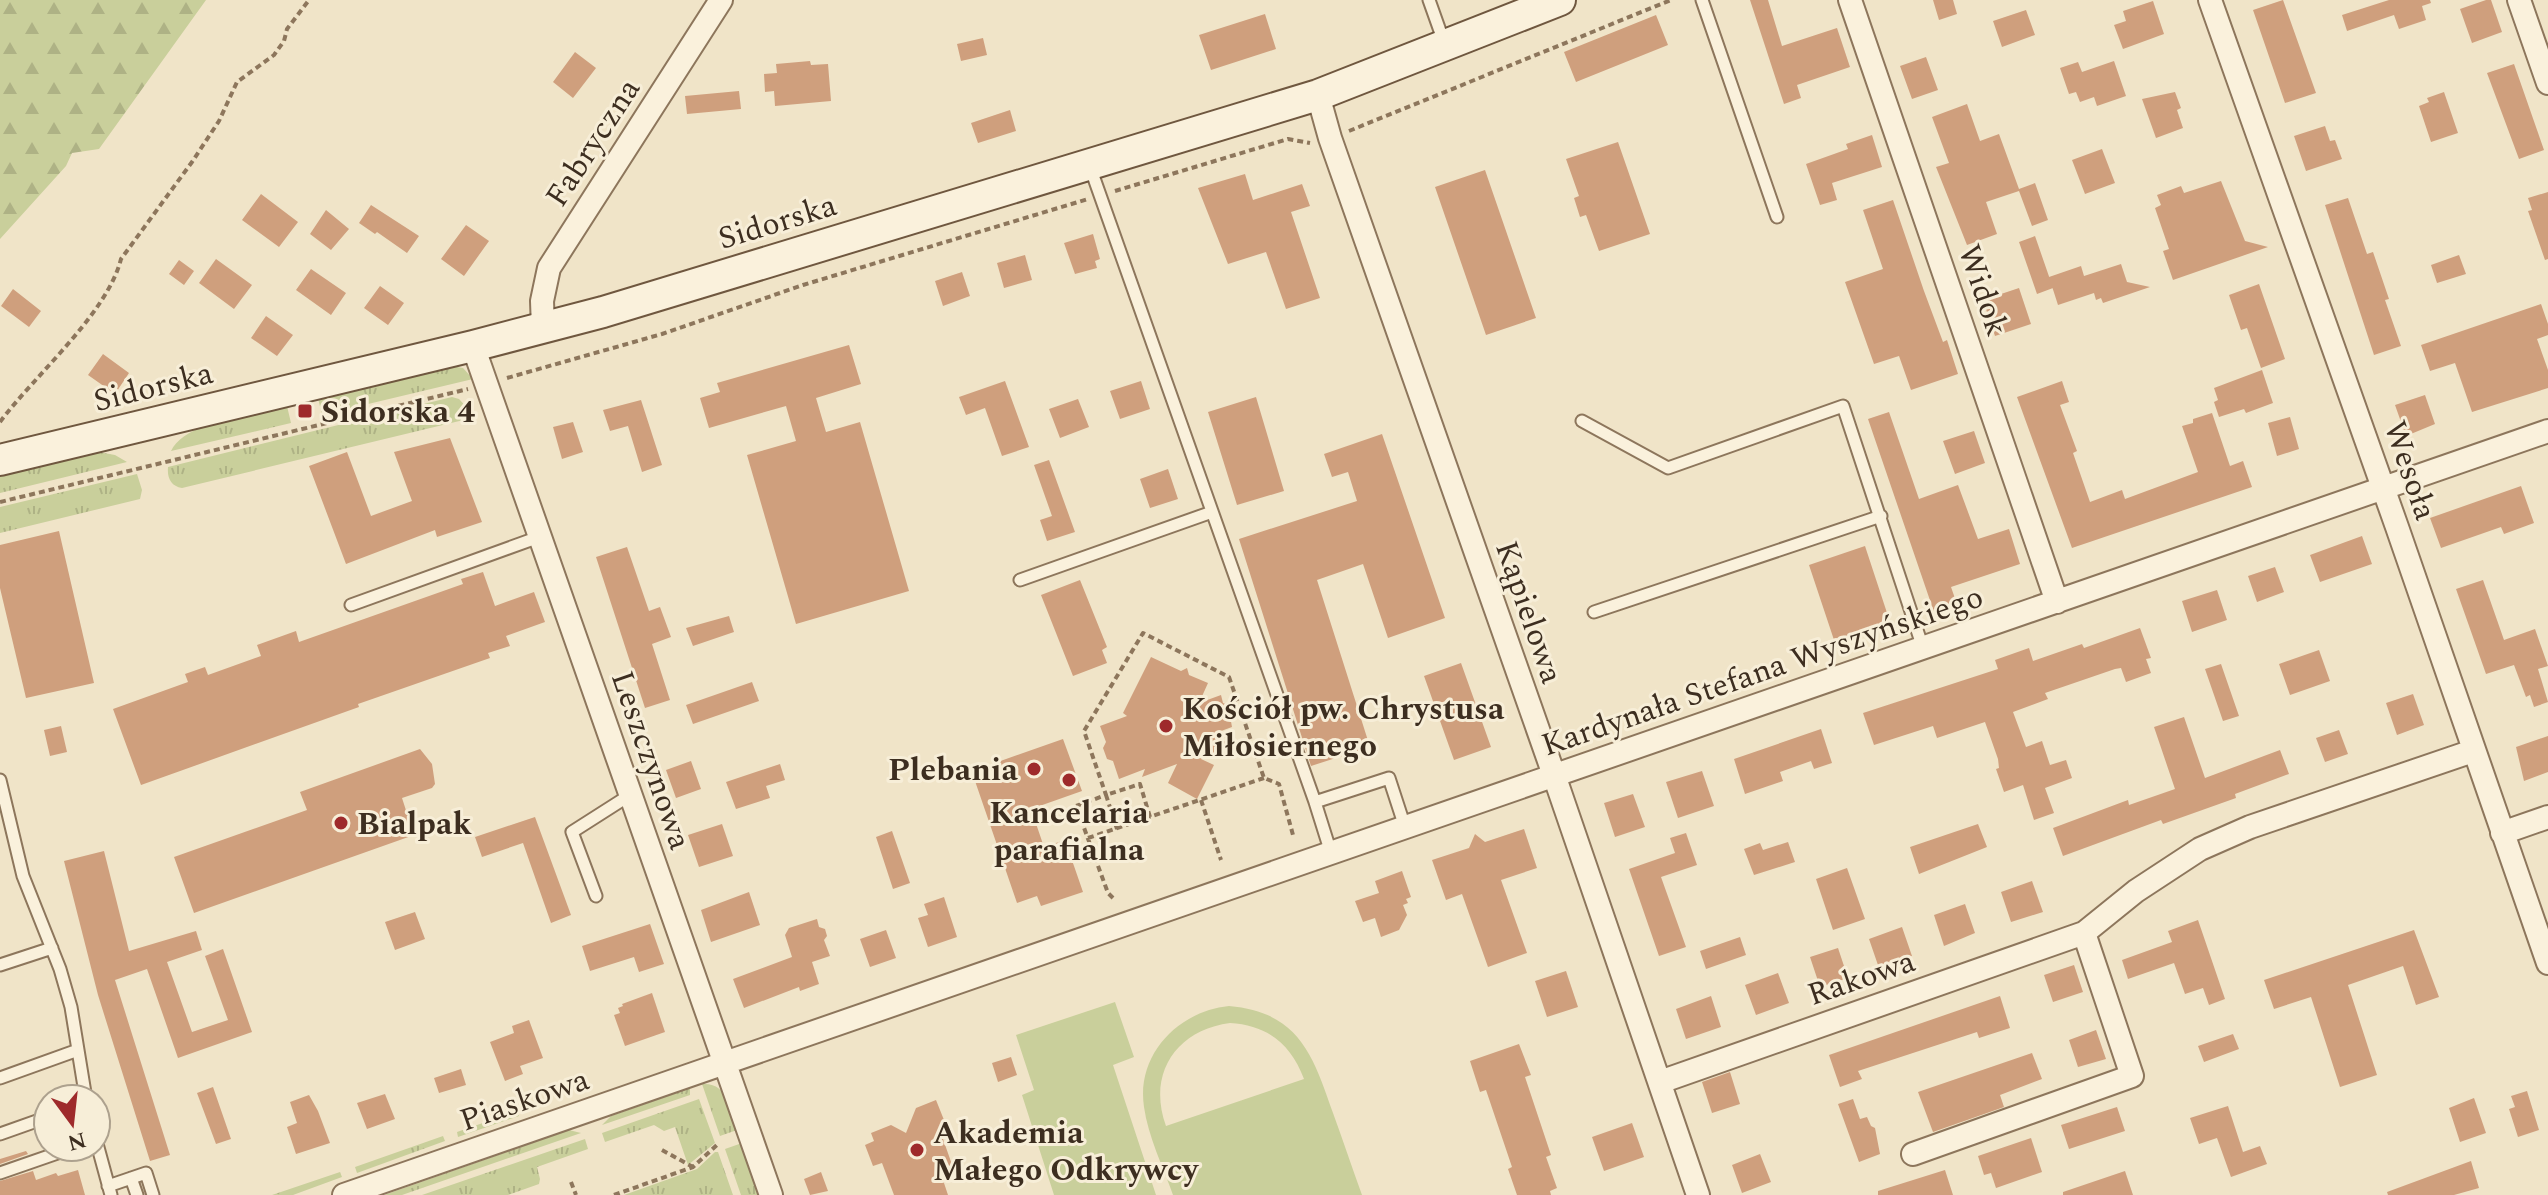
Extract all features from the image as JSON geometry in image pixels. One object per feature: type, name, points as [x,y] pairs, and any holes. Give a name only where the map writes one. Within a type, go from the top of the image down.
[{"type":"street","name":"Fabryczna","points":[[543,328],[542,301],[549,268],[721,0]]},
{"type":"street","name":"Sidorska","points":[[0,460],[543,328],[1318,95],[1560,0]]},
{"type":"street","name":"Widok","points":[[1850,0],[2057,602]]},
{"type":"street","name":"Wesoła","points":[[2210,0],[2548,963]]},
{"type":"street","points":[[2519,0],[2548,83]]},
{"type":"street","name":"Kąpielowa","points":[[1318,95],[1330,138],[1698,1195]]},
{"type":"street","name":"Leszczynowa","points":[[473,346],[771,1195]]},
{"type":"street","name":"Kardynała Stefana Wyszyńskiego","points":[[724,1063],[2548,431]]},
{"type":"street","name":"Rakowa","points":[[1660,1082],[2084,933],[2136,891],[2200,849],[2250,827],[2473,751]]},
{"type":"street","points":[[2502,833],[2548,817]]},
{"type":"street","points":[[1913,1154],[2132,1076],[2084,933]]},
{"type":"street","name":"Piaskowa","points":[[344,1195],[724,1063]]},
{"type":"lane","points":[[1429,0],[1445,45]]},
{"type":"lane","points":[[1702,0],[1777,217]]},
{"type":"lane","points":[[1089,164],[1331,853]]},
{"type":"lane","points":[[1582,421],[1668,468],[1843,406],[1923,648]]},
{"type":"lane","points":[[1020,580],[1212,512]]},
{"type":"lane","points":[[1594,612],[1881,516]]},
{"type":"lane","points":[[351,605],[539,537]]},
{"type":"lane","points":[[1315,802],[1389,778],[1405,827]]},
{"type":"lane","points":[[0,780],[23,876],[52,948],[71,1007],[83,1083]]},
{"type":"lane","points":[[596,896],[572,832],[630,795]]},
{"type":"lane","points":[[0,965],[52,948]]},
{"type":"lane","points":[[0,1078],[78,1050]]},
{"type":"lane","points":[[0,1134],[32,1123]]},
{"type":"lane","points":[[0,1173],[32,1162]]},
{"type":"lane","points":[[102,1163],[110,1190],[146,1173],[153,1195]]},
{"type":"lane","points":[[131,1178],[137,1195]]},
{"type":"path","points":[[0,422],[81,330],[117,274],[121,259],[219,121],[237,82],[274,55],[284,41],[287,29],[309,0]]},
{"type":"path","points":[[1345,132],[1671,0]]},
{"type":"path","points":[[498,381],[662,334],[803,285],[1288,139],[1313,144]]},
{"type":"path","points":[[0,502],[475,387]]},
{"type":"path","points":[[1117,829],[1084,731],[1143,633],[1229,677],[1264,778]]},
{"type":"path","points":[[1087,839],[1264,778],[1279,784],[1293,835]]},
{"type":"path","points":[[1113,898],[1108,893],[1076,806],[1140,784],[1150,817]]},
{"type":"path","points":[[1201,800],[1221,860]]},
{"type":"path","points":[[614,1195],[693,1167],[719,1143]]},
{"type":"path","points":[[662,1150],[693,1167]]},
{"type":"path","points":[[571,1182],[576,1195]]},
{"type":"green space","points":[[0,0],[206,0],[99,149],[72,153],[66,166],[0,239]]},
{"type":"green space","points":[[451,366],[463,368],[473,379],[322,415],[318,398]]},
{"type":"green space","points":[[452,397],[459,399],[476,417],[182,488],[169,478],[168,467]]},
{"type":"green space","points":[[287,406],[291,423],[171,451],[191,432],[206,426]]},
{"type":"green space","points":[[98,452],[115,455],[127,462],[0,493],[0,475]]},
{"type":"green space","points":[[137,474],[142,490],[140,499],[0,533],[0,507]]},
{"type":"green space","points":[[1115,1002],[1134,1057],[1113,1065],[1156,1195],[1054,1195],[1022,1095],[1034,1090],[1016,1035]]},
{"type":"green space","points":[[1229,1006],[1253,1010],[1272,1017],[1300,1040],[1318,1073],[1362,1195],[1173,1195],[1152,1140],[1143,1088],[1154,1053],[1165,1038],[1194,1016]],"holes":[[[1230,1023],[1266,1032],[1285,1046],[1304,1079],[1166,1126],[1160,1089],[1171,1058],[1181,1045],[1211,1027]]]},
{"type":"green space","points":[[702,1084],[723,1092],[737,1130],[720,1136]]},
{"type":"green space","points":[[690,1088],[690,1095],[602,1125],[611,1116]]},
{"type":"green space","points":[[699,1099],[715,1143],[688,1165],[675,1127],[664,1131],[654,1125],[605,1142],[602,1133]]},
{"type":"green space","points":[[517,1111],[519,1116],[458,1137],[457,1132]]},
{"type":"green space","points":[[569,1130],[581,1133],[402,1195],[384,1195]]},
{"type":"green space","points":[[443,1136],[445,1141],[357,1173],[355,1167]]},
{"type":"green space","points":[[585,1139],[588,1149],[537,1167],[539,1184],[508,1195],[422,1195]]},
{"type":"green space","points":[[742,1143],[761,1195],[741,1195],[725,1149]]},
{"type":"green space","points":[[718,1152],[733,1195],[624,1195],[697,1169]]},
{"type":"green space","points":[[340,1172],[342,1177],[293,1195],[272,1195]]},
{"type":"building","points":[[1750,0],[1768,0],[1782,46],[1837,28],[1850,67],[1797,85],[1801,98],[1784,104]]},
{"type":"building","points":[[1933,0],[1953,0],[1957,14],[1939,20]]},
{"type":"building","points":[[2283,0],[2316,93],[2285,103],[2253,10]]},
{"type":"building","points":[[2389,0],[2430,0],[2431,3],[2422,6],[2426,20],[2399,29],[2394,15],[2347,31],[2342,15]]},
{"type":"building","points":[[2491,0],[2502,32],[2472,43],[2460,9]]},
{"type":"building","points":[[2153,1],[2164,34],[2123,49],[2114,25],[2126,21],[2123,11]]},
{"type":"building","points":[[2026,10],[2035,35],[2002,47],[1993,21]]},
{"type":"building","points":[[1265,14],[1276,49],[1211,70],[1199,35]]},
{"type":"building","points":[[1656,15],[1668,45],[1576,82],[1564,52]]},
{"type":"building","points":[[983,38],[987,55],[961,61],[957,44]]},
{"type":"building","points":[[575,52],[596,68],[573,98],[553,82]]},
{"type":"building","points":[[1926,57],[1938,90],[1912,99],[1900,66]]},
{"type":"building","points":[[810,61],[811,65],[828,64],[831,101],[775,106],[774,91],[765,92],[764,74],[777,73],[776,64]]},
{"type":"building","points":[[2114,61],[2126,96],[2097,106],[2094,97],[2080,102],[2076,92],[2069,94],[2060,68],[2078,62],[2082,72]]},
{"type":"building","points":[[2514,64],[2544,150],[2519,159],[2487,73]]},
{"type":"building","points":[[739,91],[741,109],[687,114],[685,96]]},
{"type":"building","points":[[2175,92],[2183,128],[2156,138],[2142,99]]},
{"type":"building","points":[[2444,92],[2458,133],[2431,142],[2419,106],[2429,102],[2427,98]]},
{"type":"building","points":[[1967,104],[1980,141],[1999,134],[2019,189],[2035,183],[2048,220],[2032,226],[2019,191],[1986,202],[1997,234],[1967,245],[1936,167],[1949,163],[1932,117]]},
{"type":"building","points":[[1010,110],[1016,131],[978,143],[971,123]]},
{"type":"building","points":[[2325,126],[2330,141],[2335,140],[2342,159],[2306,171],[2294,136]]},
{"type":"building","points":[[1872,135],[1882,167],[1832,183],[1837,200],[1820,205],[1806,164],[1848,149],[1846,144]]},
{"type":"building","points":[[1618,142],[1650,234],[1599,251],[1586,215],[1580,217],[1574,198],[1579,196],[1566,159]]},
{"type":"building","points":[[2102,149],[2115,183],[2085,194],[2072,160]]},
{"type":"building","points":[[1485,170],[1536,318],[1486,335],[1435,187]]},
{"type":"building","points":[[1245,174],[1253,200],[1302,184],[1310,206],[1291,212],[1320,298],[1286,309],[1266,252],[1228,264],[1198,188]]},
{"type":"building","points":[[2221,181],[2245,241],[2268,247],[2173,280],[2163,251],[2169,249],[2155,208],[2161,205],[2157,195],[2181,186],[2184,193]]},
{"type":"building","points":[[2548,192],[2548,259],[2545,260],[2528,211],[2532,210],[2528,198]]},
{"type":"building","points":[[261,194],[298,222],[279,247],[242,220]]},
{"type":"building","points":[[2348,198],[2367,254],[2373,252],[2401,346],[2374,355],[2325,205]]},
{"type":"building","points":[[1893,200],[1943,342],[1947,340],[1958,374],[1911,390],[1899,356],[1874,364],[1845,282],[1883,269],[1863,210]]},
{"type":"building","points":[[371,205],[419,236],[407,253],[359,223]]},
{"type":"building","points":[[326,210],[349,229],[331,250],[310,234]]},
{"type":"building","points":[[466,225],[489,241],[464,276],[441,259]]},
{"type":"building","points":[[1093,234],[1100,259],[1095,261],[1097,268],[1075,274],[1064,243]]},
{"type":"building","points":[[2035,236],[2053,288],[2037,294],[2019,242]]},
{"type":"building","points":[[1025,255],[1032,280],[1004,288],[997,263]]},
{"type":"building","points":[[2459,255],[2466,274],[2437,283],[2431,265]]},
{"type":"building","points":[[216,259],[252,285],[234,309],[199,283]]},
{"type":"building","points":[[179,260],[194,271],[184,285],[169,274]]},
{"type":"building","points":[[2121,264],[2127,282],[2150,287],[2103,303],[2101,298],[2096,300],[2094,293],[2058,305],[2049,277],[2081,266],[2084,276]]},
{"type":"building","points":[[311,269],[346,293],[331,315],[296,290]]},
{"type":"building","points":[[962,272],[970,296],[943,306],[935,281]]},
{"type":"building","points":[[2259,284],[2285,359],[2261,368],[2247,328],[2241,330],[2229,295]]},
{"type":"building","points":[[380,286],[404,303],[388,325],[364,308]]},
{"type":"building","points":[[2019,288],[2031,324],[1995,336],[1983,300]]},
{"type":"building","points":[[13,289],[41,311],[29,327],[1,306]]},
{"type":"building","points":[[2541,304],[2548,324],[2548,335],[2537,339],[2548,370],[2548,388],[2472,412],[2455,363],[2430,371],[2421,345]]},
{"type":"building","points":[[266,316],[293,335],[277,356],[251,338]]},
{"type":"building","points":[[849,345],[861,384],[816,398],[826,432],[860,422],[909,591],[796,624],[747,455],[796,441],[786,406],[709,428],[700,398],[720,392],[717,383]]},
{"type":"building","points":[[103,354],[129,373],[115,394],[88,375]]},
{"type":"building","points":[[2262,370],[2273,403],[2246,413],[2244,409],[2219,417],[2214,388]]},
{"type":"building","points":[[1005,381],[1029,447],[1002,456],[985,408],[966,415],[959,397]]},
{"type":"building","points":[[1141,381],[1150,409],[1120,419],[1110,391]]},
{"type":"building","points":[[2062,381],[2069,402],[2060,405],[2077,451],[2073,453],[2090,502],[2122,490],[2125,499],[2198,472],[2182,426],[2212,413],[2230,466],[2243,461],[2252,487],[2072,548],[2017,397]]},
{"type":"building","points":[[2425,395],[2435,424],[2406,436],[2395,405]]},
{"type":"building","points":[[1256,397],[1284,491],[1237,505],[1208,412]]},
{"type":"building","points":[[1078,399],[1089,427],[1060,438],[1049,409]]},
{"type":"building","points":[[641,400],[662,465],[642,472],[628,426],[610,431],[603,410]]},
{"type":"building","points":[[1889,412],[1919,499],[1958,485],[1978,539],[2009,529],[2020,564],[1951,587],[1958,607],[1935,615],[1868,419]]},
{"type":"building","points":[[2290,417],[2299,449],[2277,456],[2268,423]]},
{"type":"building","points":[[573,422],[583,452],[562,459],[553,427]]},
{"type":"building","points":[[1974,431],[1985,463],[1955,474],[1943,441]]},
{"type":"building","points":[[1382,434],[1445,618],[1388,638],[1363,564],[1317,580],[1370,747],[1311,766],[1239,539],[1357,501],[1348,472],[1332,477],[1324,454]]},
{"type":"building","points":[[450,438],[482,522],[437,537],[435,530],[346,564],[309,466],[347,452],[371,516],[412,501],[394,452]]},
{"type":"building","points":[[1049,460],[1075,532],[1047,541],[1040,520],[1052,516],[1034,465]]},
{"type":"building","points":[[1168,469],[1178,499],[1150,508],[1140,479]]},
{"type":"building","points":[[2521,486],[2534,523],[2504,534],[2501,527],[2441,548],[2430,518]]},
{"type":"building","points":[[59,531],[94,683],[26,698],[0,588],[0,545]]},
{"type":"building","points":[[2362,536],[2372,564],[2320,582],[2310,555]]},
{"type":"building","points":[[1865,546],[1890,622],[1834,640],[1809,565]]},
{"type":"building","points":[[627,547],[649,611],[660,607],[671,637],[652,644],[670,700],[645,708],[596,557]]},
{"type":"building","points":[[2275,567],[2284,592],[2257,602],[2248,576]]},
{"type":"building","points":[[483,572],[495,606],[534,592],[545,622],[506,636],[510,646],[488,653],[490,658],[141,785],[113,709],[188,682],[185,674],[205,667],[208,675],[261,656],[257,645],[296,631],[299,642],[463,584],[461,579]]},
{"type":"building","points":[[1080,580],[1107,647],[1102,650],[1107,663],[1073,676],[1041,595]]},
{"type":"building","points":[[2483,580],[2504,640],[2535,629],[2548,666],[2538,669],[2548,702],[2534,707],[2530,695],[2526,697],[2514,665],[2486,674],[2456,589]]},
{"type":"building","points":[[2217,590],[2227,620],[2192,632],[2182,601]]},
{"type":"building","points":[[729,616],[734,632],[693,646],[686,628]]},
{"type":"building","points":[[2140,628],[2151,658],[2146,659],[2151,673],[2126,682],[2121,668],[2115,669],[2045,693],[2048,699],[2013,712],[2026,747],[2042,741],[2050,765],[2066,760],[2072,778],[2045,788],[2054,813],[2034,820],[2023,785],[2004,792],[1996,769],[1999,768],[1998,759],[1985,722],[1937,738],[1933,726],[1874,745],[1863,713],[1998,669],[1995,660],[2029,648],[2033,661],[2082,644],[2084,648]]},
{"type":"building","points":[[2319,650],[2330,681],[2290,695],[2279,664]]},
{"type":"building","name":"Kościół pw. Chrystusa Miłosiernego","points":[[1151,657],[1181,671],[1187,668],[1189,675],[1208,683],[1199,703],[1221,695],[1223,703],[1228,705],[1232,727],[1213,734],[1233,746],[1201,759],[1214,765],[1197,799],[1168,783],[1177,764],[1142,777],[1145,769],[1119,779],[1113,761],[1107,759],[1103,748],[1106,742],[1100,726],[1127,716],[1123,713]]},
{"type":"building","points":[[1461,663],[1491,747],[1454,760],[1424,676]]},
{"type":"building","points":[[2221,664],[2239,716],[2223,721],[2205,669]]},
{"type":"building","points":[[752,682],[759,701],[693,724],[686,705]]},
{"type":"building","points":[[2413,694],[2424,725],[2397,735],[2386,703]]},
{"type":"building","points":[[2184,717],[2205,778],[2280,750],[2289,774],[2235,794],[2236,798],[2163,824],[2161,820],[2063,856],[2053,828],[2128,800],[2129,805],[2175,789],[2154,727]]},
{"type":"building","points":[[61,726],[67,752],[50,756],[44,730]]},
{"type":"building","points":[[1821,729],[1832,763],[1814,769],[1811,761],[1780,772],[1783,781],[1745,794],[1734,759]]},
{"type":"building","points":[[2339,730],[2348,754],[2325,762],[2316,738]]},
{"type":"building","points":[[2548,736],[2548,772],[2524,781],[2516,747]]},
{"type":"building","points":[[1063,739],[1082,791],[1031,809],[1044,847],[1065,840],[1083,892],[1041,906],[1037,896],[1017,903],[975,781],[996,774],[992,764]]},
{"type":"building","name":"Bialpak","points":[[420,749],[432,764],[435,784],[432,788],[402,798],[414,835],[194,913],[174,857],[307,810],[300,792]]},
{"type":"building","points":[[691,761],[701,789],[676,798],[666,770]]},
{"type":"building","points":[[780,764],[785,780],[766,786],[770,798],[736,809],[726,782]]},
{"type":"building","points":[[1702,771],[1714,806],[1678,818],[1666,782]]},
{"type":"building","points":[[1633,794],[1645,827],[1615,837],[1604,803]]},
{"type":"building","points":[[535,817],[571,915],[551,923],[523,843],[482,857],[475,837]]},
{"type":"building","points":[[722,824],[733,856],[699,867],[688,835]]},
{"type":"building","points":[[1978,824],[1987,847],[1919,874],[1910,847]]},
{"type":"building","points":[[1524,829],[1537,868],[1501,880],[1527,953],[1488,967],[1462,894],[1446,900],[1432,860],[1469,848],[1475,834],[1485,842]]},
{"type":"building","points":[[892,831],[910,883],[893,889],[876,837]]},
{"type":"building","points":[[1686,833],[1697,865],[1661,877],[1686,947],[1659,956],[1629,869],[1675,853],[1670,838]]},
{"type":"building","points":[[1788,842],[1795,862],[1754,875],[1744,849],[1760,843],[1763,850]]},
{"type":"building","points":[[104,851],[129,951],[196,931],[202,950],[167,962],[192,1032],[228,1020],[205,956],[223,949],[252,1032],[178,1058],[147,969],[115,980],[170,1155],[150,1161],[98,995],[64,861]]},
{"type":"building","points":[[1847,868],[1865,919],[1833,930],[1816,879]]},
{"type":"building","points":[[1402,871],[1411,897],[1403,905],[1407,915],[1399,930],[1381,937],[1375,918],[1363,922],[1355,901],[1379,893],[1375,881]]},
{"type":"building","points":[[2032,881],[2043,912],[2011,922],[2001,892]]},
{"type":"building","points":[[749,892],[760,925],[711,942],[701,910]]},
{"type":"building","points":[[944,897],[957,937],[928,947],[918,918],[928,915],[924,904]]},
{"type":"building","points":[[1965,904],[1975,933],[1944,946],[1934,915]]},
{"type":"building","points":[[415,912],[425,939],[395,950],[385,922]]},
{"type":"building","points":[[817,919],[819,927],[825,929],[827,936],[824,940],[830,956],[812,962],[819,984],[800,991],[799,987],[744,1008],[733,979],[792,957],[785,935],[789,928]]},
{"type":"building","points":[[2198,920],[2225,999],[2209,1005],[2203,988],[2185,994],[2174,963],[2128,979],[2122,960],[2172,942],[2168,931]]},
{"type":"building","points":[[650,924],[664,964],[639,972],[634,957],[590,971],[582,946]]},
{"type":"building","points":[[1902,927],[1912,956],[1879,968],[1869,939]]},
{"type":"building","points":[[886,930],[896,958],[870,967],[860,939]]},
{"type":"building","points":[[2414,930],[2439,997],[2416,1005],[2403,966],[2348,985],[2377,1075],[2340,1087],[2311,997],[2274,1009],[2264,980]]},
{"type":"building","points":[[1740,937],[1746,955],[1706,969],[1700,951]]},
{"type":"building","points":[[1838,948],[1848,978],[1820,987],[1810,957]]},
{"type":"building","points":[[2074,965],[2083,992],[2053,1002],[2044,975]]},
{"type":"building","points":[[1566,971],[1578,1007],[1547,1017],[1535,981]]},
{"type":"building","points":[[1778,973],[1789,1003],[1756,1015],[1745,985]]},
{"type":"building","points":[[652,993],[665,1032],[625,1046],[614,1015],[620,1013],[618,1008],[622,1004]]},
{"type":"building","points":[[1711,996],[1721,1027],[1686,1039],[1676,1009]]},
{"type":"building","points":[[2000,996],[2010,1028],[1979,1038],[1977,1032],[1858,1071],[1862,1079],[1840,1087],[1829,1055]]},
{"type":"building","points":[[529,1020],[543,1058],[520,1066],[523,1074],[505,1081],[490,1042],[514,1033],[512,1026]]},
{"type":"building","points":[[2096,1030],[2106,1059],[2078,1067],[2069,1040]]},
{"type":"building","points":[[2233,1034],[2239,1049],[2204,1062],[2198,1046]]},
{"type":"building","points":[[1519,1044],[1531,1075],[1525,1077],[1551,1155],[1546,1157],[1557,1188],[1550,1191],[1551,1195],[1517,1195],[1508,1169],[1512,1167],[1486,1090],[1480,1092],[1470,1061]]},
{"type":"building","points":[[2032,1053],[2042,1079],[2000,1095],[2004,1107],[1933,1132],[1918,1092]]},
{"type":"building","points":[[1011,1057],[1017,1075],[998,1082],[992,1063]]},
{"type":"building","points":[[461,1069],[466,1085],[439,1093],[434,1078]]},
{"type":"building","points":[[1730,1072],[1740,1104],[1712,1113],[1702,1082]]},
{"type":"building","points":[[213,1087],[231,1139],[216,1144],[197,1093]]},
{"type":"building","points":[[2527,1091],[2539,1130],[2518,1137],[2509,1109],[2515,1107],[2511,1096]]},
{"type":"building","points":[[385,1094],[395,1119],[367,1129],[357,1103]]},
{"type":"building","points":[[309,1095],[330,1143],[296,1154],[287,1127],[297,1123],[290,1102]]},
{"type":"building","points":[[2474,1098],[2486,1133],[2460,1142],[2449,1108]]},
{"type":"building","points":[[1853,1099],[1860,1119],[1867,1117],[1875,1128],[1880,1154],[1859,1162],[1838,1104]]},
{"type":"building","points":[[936,1100],[948,1130],[943,1139],[956,1176],[943,1180],[948,1195],[894,1195],[882,1163],[873,1166],[865,1145],[874,1141],[871,1133],[891,1125],[906,1133],[916,1108]]},
{"type":"building","points":[[2228,1106],[2243,1152],[2260,1146],[2267,1164],[2231,1177],[2217,1138],[2199,1144],[2190,1118]]},
{"type":"building","points":[[2117,1107],[2125,1131],[2069,1149],[2061,1125]]},
{"type":"building","points":[[1632,1123],[1644,1157],[1604,1171],[1592,1137]]},
{"type":"building","points":[[2031,1138],[2042,1172],[1996,1188],[1991,1173],[1984,1175],[1978,1156]]},
{"type":"building","points":[[26,1151],[28,1154],[0,1164],[0,1159]]},
{"type":"building","points":[[1760,1154],[1771,1182],[1742,1193],[1732,1165]]},
{"type":"building","points":[[2471,1161],[2479,1188],[2454,1195],[2388,1195],[2387,1192]]},
{"type":"building","points":[[78,1170],[85,1195],[0,1195],[0,1181],[33,1171],[36,1180]]},
{"type":"building","points":[[1945,1170],[1953,1195],[1878,1195],[1878,1191]]},
{"type":"building","points":[[2125,1171],[2133,1195],[2063,1195],[2063,1192]]},
{"type":"building","points":[[821,1172],[828,1191],[810,1195],[804,1179]]},
{"type":"place","name":"Sidorska 4","points":[[305,411]]},
{"type":"place","name":"Kościół pw. Chrystusa Miłosiernego","points":[[1166,726]]},
{"type":"place","name":"Plebania","points":[[1034,769]]},
{"type":"place","name":"Kancelaria parafialna","points":[[1069,780]]},
{"type":"place","name":"Bialpak","points":[[341,823]]},
{"type":"place","name":"Akademia Małego Odkrywcy","points":[[917,1150]]}]
